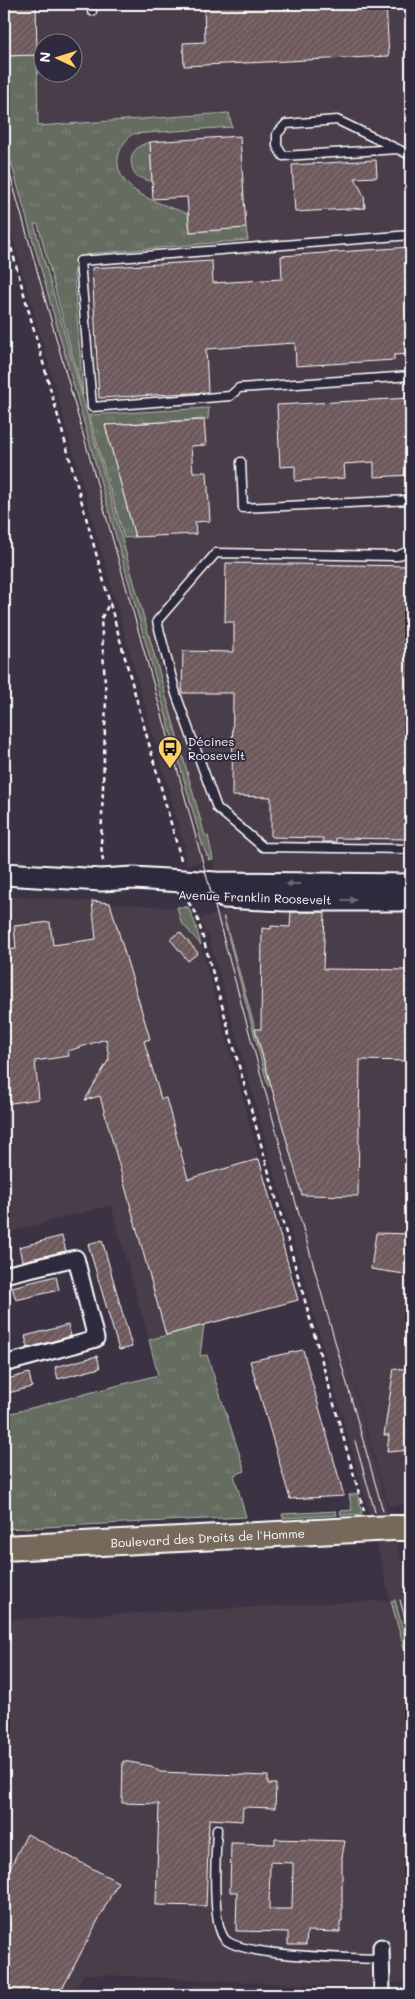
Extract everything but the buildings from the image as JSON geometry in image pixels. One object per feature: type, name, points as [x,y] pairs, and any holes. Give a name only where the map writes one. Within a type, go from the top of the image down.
[{"type":"main road","name":"Boulevard des Droits de l'Homme","points":[[4,1548],[385,1525]]},
{"type":"street","name":"Avenue Franklin Roosevelt","points":[[4,874],[106,871],[133,878],[248,891],[285,900],[411,900]]},
{"type":"street","name":"Avenue Franklin Roosevelt","points":[[248,891],[411,885]]},
{"type":"street","points":[[4,1275],[76,1258],[96,1339],[4,1364]]},
{"type":"street","points":[[381,1953],[382,1995]]},
{"type":"lane","points":[[398,149],[284,156],[277,146],[277,134],[286,124],[337,120],[398,149],[411,153]]},
{"type":"lane","points":[[411,234],[80,261],[92,407],[230,396],[239,388],[411,376]]},
{"type":"lane","points":[[241,462],[243,508],[411,500]]},
{"type":"lane","points":[[411,550],[397,556],[216,553],[157,621],[176,694],[218,808],[263,847],[411,849]]},
{"type":"lane","points":[[217,1829],[215,1880],[219,1927],[224,1940],[238,1947],[294,1955],[381,1953]]},
{"type":"path","points":[[4,222],[182,859],[182,866]]},
{"type":"path","points":[[106,871],[102,861],[101,845],[106,700],[101,619],[110,602]]},
{"type":"path","points":[[188,902],[196,913],[385,1525]]},
{"type":"shaded area","points":[[4,4],[411,4],[411,1504],[388,1506],[323,1275],[411,1596],[411,1980],[375,1988],[84,1974],[73,1995],[4,1995],[4,1620],[390,1600],[369,1512],[208,934],[205,935],[201,918],[223,912],[213,859],[187,865],[183,848],[185,847],[4,206]]},
{"type":"shaded area","points":[[4,895],[191,909],[298,1300],[149,1340],[111,1205],[4,1233]]},
{"type":"shaded area","points":[[193,1985],[320,1991],[319,1995],[193,1995]]},
{"type":"green space","points":[[32,55],[32,82],[37,82],[38,126],[229,113],[232,127],[132,134],[121,148],[118,156],[118,165],[121,175],[127,184],[156,202],[188,214],[190,232],[246,228],[248,240],[87,254],[84,256],[76,266],[74,276],[83,395],[38,224],[34,224],[213,859],[208,860],[209,856],[207,856],[202,844],[4,137],[4,56]]},
{"type":"green space","points":[[150,142],[152,182],[136,176],[131,165],[132,154],[135,150]]},
{"type":"green space","points":[[209,408],[208,419],[105,425],[135,537],[124,538],[89,415]]},
{"type":"green space","points":[[177,907],[188,907],[201,945],[181,922]]},
{"type":"green space","points":[[224,917],[271,1086],[268,1086]]},
{"type":"green space","points":[[204,1325],[200,1356],[207,1355],[245,1471],[234,1475],[246,1517],[4,1529],[4,1415],[158,1375],[149,1340]]},
{"type":"green space","points":[[357,1493],[362,1514],[341,1515],[340,1511],[352,1510],[349,1495]]},
{"type":"green space","points":[[336,1511],[337,1515],[283,1518],[282,1514]]},
{"type":"green space","points":[[395,1600],[411,1660],[411,1674],[391,1601]]},
{"type":"tram line","points":[[4,153],[383,1511]]},
{"type":"tram line","points":[[355,1441],[375,1512]]},
{"type":"tram line","points":[[400,1600],[411,1640]]},
{"type":"place","name":"Décines Roosevelt","points":[[170,769]]}]
